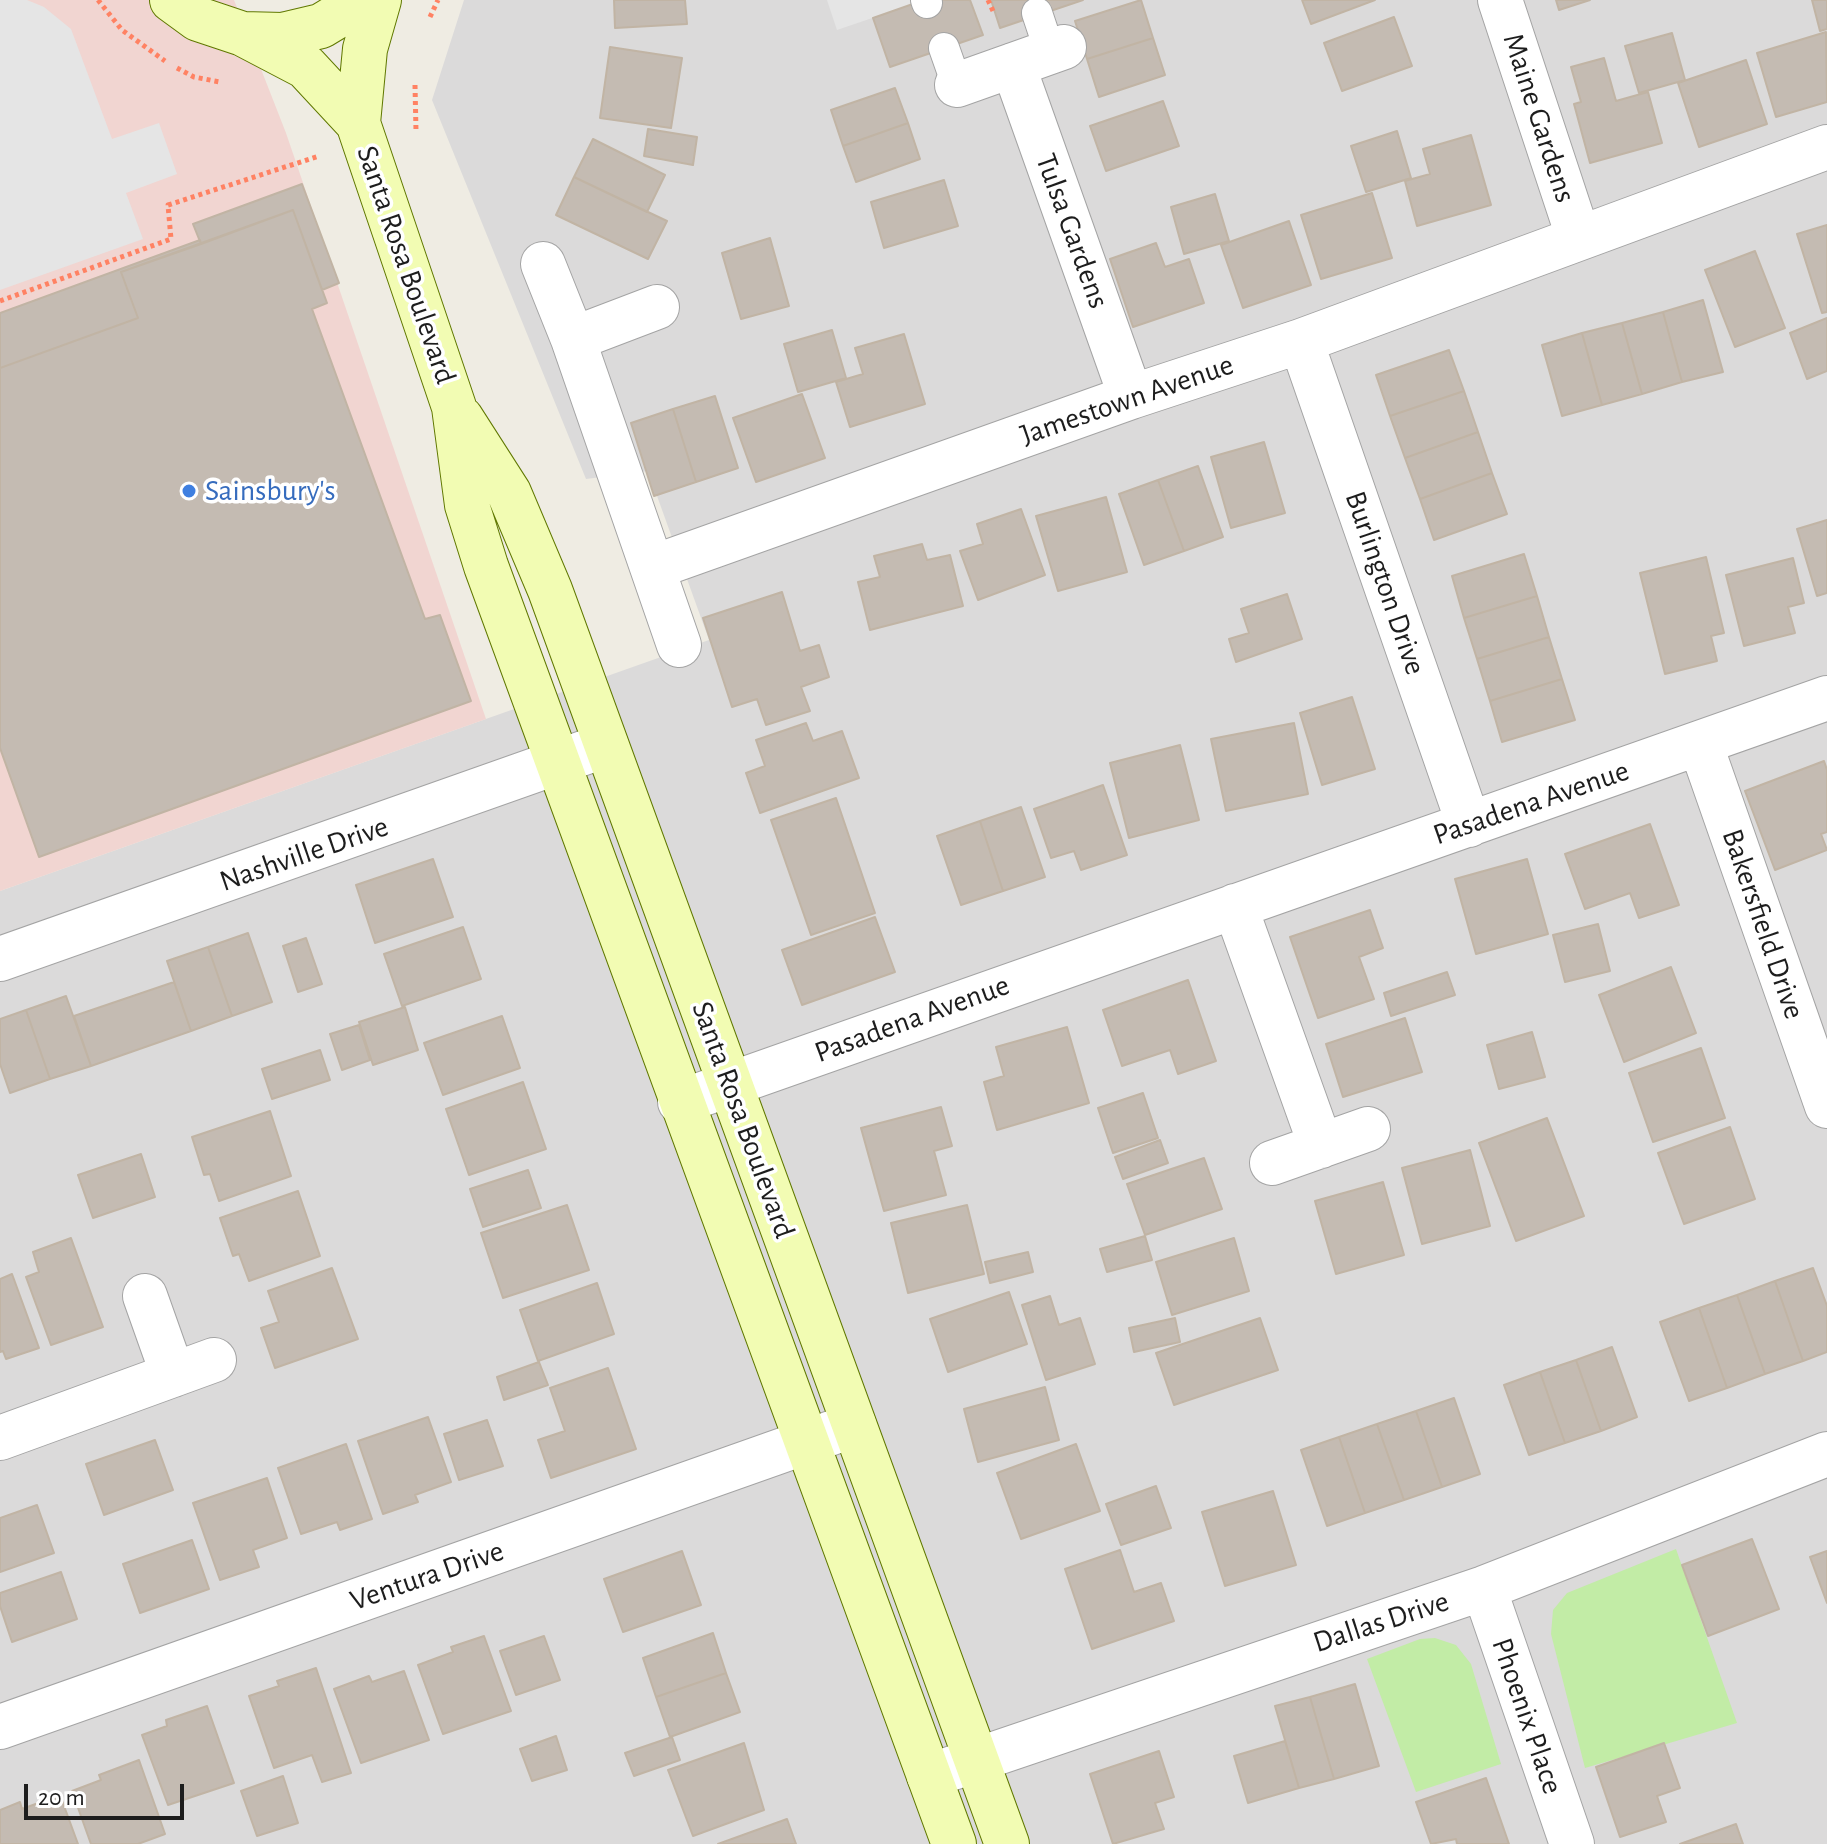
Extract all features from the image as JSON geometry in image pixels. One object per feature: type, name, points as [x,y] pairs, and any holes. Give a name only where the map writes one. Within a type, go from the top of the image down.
[{"type":"street","points":[[172,0],[198,19],[243,34],[283,35],[321,26],[364,0]]},
{"type":"street","name":"Santa Rosa Boulevard","points":[[379,0],[365,49],[358,123],[454,407],[467,505],[557,764],[954,1844]]},
{"type":"street","name":"Maine Gardens","points":[[1500,0],[1578,236]]},
{"type":"street","name":"Santa Rosa Boulevard","points":[[243,34],[306,67],[358,123]]},
{"type":"street","name":"Tulsa Gardens","points":[[950,66],[1041,44],[1131,397]]},
{"type":"street","name":"Jamestown Avenue","points":[[654,567],[1131,397],[1301,341],[1578,236],[1827,147]]},
{"type":"street","points":[[543,264],[573,339],[679,645]]},
{"type":"street","points":[[573,339],[657,307]]},
{"type":"street","name":"Burlington Drive","points":[[1301,341],[1469,825]]},
{"type":"street","name":"Santa Rosa Boulevard","points":[[454,407],[509,493],[550,590],[1007,1844]]},
{"type":"street","name":"Pasadena Avenue","points":[[680,1102],[1827,698]]},
{"type":"street","name":"Bakersfield Drive","points":[[1700,743],[1827,1106]]},
{"type":"street","name":"Nashville Drive","points":[[0,959],[606,745]]},
{"type":"street","points":[[1235,906],[1321,1146]]},
{"type":"street","points":[[1272,1163],[1368,1129]]},
{"type":"street","points":[[145,1296],[173,1375]]},
{"type":"street","points":[[0,1438],[214,1360]]},
{"type":"street","name":"Ventura Drive","points":[[0,1727],[854,1425]]},
{"type":"street","name":"Dallas Drive","points":[[929,1776],[1113,1711],[1484,1588],[1827,1454]]},
{"type":"street","name":"Phoenix Place","points":[[1484,1588],[1572,1844]]},
{"type":"path","points":[[98,0],[122,30],[154,55],[194,77],[235,86]]},
{"type":"path","points":[[424,28],[438,0]]},
{"type":"path","points":[[415,73],[416,131],[420,143]]},
{"type":"path","points":[[309,144],[320,170]]},
{"type":"path","points":[[0,301],[171,239],[168,205],[314,157]]},
{"type":"shaded area","name":"Sainsbury's","points":[[0,0],[234,0],[286,133],[486,719],[0,891]]},
{"type":"shaded area","points":[[0,0],[27,0],[44,7],[71,29],[112,139],[159,123],[177,174],[126,193],[143,239],[0,290]]},
{"type":"shaded area","points":[[464,0],[1827,0],[1827,1844],[0,1844],[0,891],[709,640],[648,471],[586,479],[432,100]]},
{"type":"shaded area","points":[[827,0],[925,0],[837,30]]},
{"type":"green space","points":[[1676,1549],[1737,1723],[1585,1768],[1551,1634],[1553,1610],[1567,1593]]},
{"type":"green space","points":[[1435,1638],[1456,1645],[1471,1664],[1501,1764],[1416,1792],[1367,1659],[1420,1639]]},
{"type":"building","points":[[614,0],[685,0],[687,24],[615,28]]},
{"type":"building","points":[[924,0],[970,0],[983,35],[890,67],[873,18]]},
{"type":"building","points":[[991,0],[1083,0],[1000,28]]},
{"type":"building","points":[[1141,0],[1153,38],[1087,59],[1075,21]]},
{"type":"building","points":[[1302,0],[1375,0],[1311,24]]},
{"type":"building","points":[[1556,0],[1590,0],[1559,10]]},
{"type":"building","points":[[1812,0],[1827,0],[1827,29],[1820,31]]},
{"type":"building","points":[[1394,17],[1412,66],[1342,91],[1324,43]]},
{"type":"building","points":[[1826,32],[1827,102],[1776,117],[1757,53]]},
{"type":"building","points":[[1672,33],[1685,80],[1639,93],[1625,46]]},
{"type":"building","points":[[1153,38],[1165,75],[1099,97],[1087,59]]},
{"type":"building","points":[[610,47],[682,58],[671,128],[600,118]]},
{"type":"building","points":[[1604,58],[1616,101],[1648,92],[1662,143],[1590,163],[1574,104],[1581,102],[1571,67]]},
{"type":"building","points":[[1746,60],[1767,124],[1699,147],[1678,83]]},
{"type":"building","points":[[895,88],[908,123],[843,146],[831,110]]},
{"type":"building","points":[[1163,101],[1179,146],[1106,171],[1090,126]]},
{"type":"building","points":[[908,123],[920,159],[856,182],[843,146]]},
{"type":"building","points":[[648,129],[697,137],[693,165],[644,156]]},
{"type":"building","points":[[1397,131],[1411,178],[1366,192],[1351,146]]},
{"type":"building","points":[[1471,135],[1491,205],[1417,226],[1405,181],[1430,174],[1423,149]]},
{"type":"building","points":[[593,139],[665,175],[647,212],[574,177]]},
{"type":"building","points":[[574,177],[667,221],[648,259],[556,215]]},
{"type":"building","points":[[944,180],[958,226],[884,248],[871,202]]},
{"type":"building","points":[[302,184],[339,283],[322,290],[293,210],[201,244],[193,224]]},
{"type":"building","points":[[1372,193],[1392,258],[1321,279],[1301,215]]},
{"type":"building","points":[[1215,194],[1229,241],[1184,254],[1171,207]]},
{"type":"building","name":"Sainsbury's","points":[[293,210],[327,303],[312,309],[425,619],[440,615],[471,701],[39,857],[0,748],[0,368],[138,318],[121,272]]},
{"type":"building","points":[[1289,221],[1311,285],[1243,308],[1221,245]]},
{"type":"building","points":[[1827,225],[1827,312],[1822,313],[1797,234]]},
{"type":"building","points":[[770,238],[789,306],[741,319],[722,253]]},
{"type":"building","points":[[200,240],[201,244],[121,272],[138,318],[0,368],[0,313]]},
{"type":"building","points":[[1156,243],[1165,267],[1189,259],[1204,303],[1133,327],[1110,259]]},
{"type":"building","points":[[1755,251],[1785,328],[1735,347],[1705,270]]},
{"type":"building","points":[[1703,300],[1723,372],[1682,382],[1663,312]]},
{"type":"building","points":[[1663,312],[1682,382],[1642,394],[1622,323]]},
{"type":"building","points":[[1827,318],[1827,371],[1807,379],[1790,333]]},
{"type":"building","points":[[1622,323],[1642,394],[1602,405],[1582,333]]},
{"type":"building","points":[[832,330],[846,378],[798,392],[784,344]]},
{"type":"building","points":[[1582,333],[1602,405],[1562,416],[1542,345]]},
{"type":"building","points":[[904,334],[925,404],[850,427],[836,382],[863,374],[855,348]]},
{"type":"building","points":[[1449,350],[1464,391],[1390,416],[1376,375]]},
{"type":"building","points":[[1464,391],[1478,432],[1405,458],[1390,416]]},
{"type":"building","points":[[802,394],[825,458],[756,482],[733,418]]},
{"type":"building","points":[[715,396],[738,468],[696,482],[673,409]]},
{"type":"building","points":[[673,409],[696,482],[654,496],[631,423]]},
{"type":"building","points":[[1478,432],[1492,473],[1420,499],[1405,458]]},
{"type":"building","points":[[1264,442],[1285,513],[1231,528],[1211,457]]},
{"type":"building","points":[[1198,466],[1223,537],[1184,551],[1158,480]]},
{"type":"building","points":[[1492,473],[1507,514],[1434,540],[1420,499]]},
{"type":"building","points":[[1158,480],[1184,551],[1144,565],[1119,494]]},
{"type":"building","points":[[1106,497],[1127,572],[1058,591],[1036,516]]},
{"type":"building","points":[[1021,509],[1045,575],[978,600],[960,551],[983,544],[977,524]]},
{"type":"building","points":[[1827,520],[1827,593],[1817,596],[1797,529]]},
{"type":"building","points":[[922,544],[927,560],[950,555],[963,606],[870,630],[858,582],[880,577],[874,556]]},
{"type":"building","points":[[1524,554],[1537,596],[1464,618],[1452,576]]},
{"type":"building","points":[[1706,557],[1724,633],[1711,636],[1717,661],[1665,674],[1640,573]]},
{"type":"building","points":[[1793,558],[1804,603],[1788,607],[1795,633],[1744,646],[1726,575]]},
{"type":"building","points":[[782,592],[800,651],[819,645],[829,677],[801,687],[810,711],[766,725],[757,699],[732,707],[703,618]]},
{"type":"building","points":[[1287,594],[1302,639],[1236,662],[1229,639],[1249,633],[1241,609]]},
{"type":"building","points":[[1537,596],[1549,637],[1477,659],[1464,618]]},
{"type":"building","points":[[1549,637],[1562,679],[1490,701],[1477,659]]},
{"type":"building","points":[[1562,679],[1575,720],[1502,742],[1490,701]]},
{"type":"building","points":[[1352,697],[1375,769],[1322,785],[1300,713]]},
{"type":"building","points":[[806,723],[813,741],[842,731],[859,778],[760,813],[746,773],[765,766],[756,740]]},
{"type":"building","points":[[1294,723],[1308,794],[1226,811],[1211,739]]},
{"type":"building","points":[[1180,745],[1199,820],[1129,838],[1110,763]]},
{"type":"building","points":[[1824,761],[1827,770],[1827,832],[1821,834],[1827,850],[1775,870],[1745,791]]},
{"type":"building","points":[[1103,785],[1127,855],[1081,870],[1074,851],[1051,858],[1034,809]]},
{"type":"building","points":[[836,798],[875,913],[811,935],[771,820]]},
{"type":"building","points":[[1021,807],[1045,877],[1003,891],[980,821]]},
{"type":"building","points":[[980,821],[1003,891],[961,905],[937,836]]},
{"type":"building","points":[[1650,824],[1679,905],[1639,918],[1630,893],[1585,909],[1565,854]]},
{"type":"building","points":[[433,859],[453,917],[375,943],[356,885]]},
{"type":"building","points":[[1527,859],[1548,934],[1476,954],[1455,879]]},
{"type":"building","points":[[1370,910],[1383,948],[1359,957],[1374,999],[1318,1018],[1290,937]]},
{"type":"building","points":[[875,917],[895,972],[802,1005],[782,950]]},
{"type":"building","points":[[1598,924],[1610,971],[1565,982],[1553,935]]},
{"type":"building","points":[[463,927],[481,979],[402,1006],[384,954]]},
{"type":"building","points":[[248,933],[272,1002],[232,1016],[208,947]]},
{"type":"building","points":[[306,938],[322,984],[298,992],[283,946]]},
{"type":"building","points":[[208,947],[232,1016],[191,1031],[167,961]]},
{"type":"building","points":[[1671,967],[1696,1033],[1624,1062],[1599,995]]},
{"type":"building","points":[[1447,972],[1455,995],[1391,1016],[1384,993]]},
{"type":"building","points":[[1188,980],[1216,1061],[1178,1074],[1170,1050],[1122,1066],[1103,1010]]},
{"type":"building","points":[[174,982],[191,1031],[91,1066],[74,1016]]},
{"type":"building","points":[[66,996],[91,1066],[50,1079],[26,1010]]},
{"type":"building","points":[[405,1007],[418,1050],[373,1065],[359,1022]]},
{"type":"building","points":[[26,1010],[50,1079],[10,1093],[0,1064],[0,1019]]},
{"type":"building","points":[[502,1016],[520,1068],[443,1095],[424,1043]]},
{"type":"building","points":[[1405,1018],[1422,1072],[1343,1097],[1326,1044]]},
{"type":"building","points":[[359,1025],[370,1060],[342,1070],[330,1034]]},
{"type":"building","points":[[1067,1027],[1089,1103],[997,1130],[984,1082],[1004,1076],[996,1047]]},
{"type":"building","points":[[1532,1032],[1545,1077],[1499,1089],[1487,1045]]},
{"type":"building","points":[[1701,1048],[1725,1118],[1653,1142],[1629,1073]]},
{"type":"building","points":[[320,1050],[330,1080],[272,1099],[262,1069]]},
{"type":"building","points":[[523,1082],[546,1149],[469,1175],[446,1109]]},
{"type":"building","points":[[1143,1093],[1158,1138],[1113,1153],[1098,1108]]},
{"type":"building","points":[[941,1107],[952,1146],[934,1151],[946,1195],[884,1211],[861,1128]]},
{"type":"building","points":[[270,1111],[291,1176],[219,1201],[210,1174],[204,1175],[192,1137]]},
{"type":"building","points":[[1547,1118],[1584,1216],[1516,1241],[1479,1143]]},
{"type":"building","points":[[1730,1127],[1755,1199],[1684,1224],[1658,1153]]},
{"type":"building","points":[[1160,1140],[1168,1163],[1123,1179],[1115,1157]]},
{"type":"building","points":[[1470,1150],[1490,1226],[1422,1244],[1402,1168]]},
{"type":"building","points":[[141,1154],[155,1197],[93,1218],[78,1175]]},
{"type":"building","points":[[1204,1158],[1222,1209],[1145,1235],[1127,1184]]},
{"type":"building","points":[[528,1170],[541,1208],[483,1227],[470,1189]]},
{"type":"building","points":[[1383,1182],[1404,1255],[1336,1274],[1315,1201]]},
{"type":"building","points":[[298,1191],[320,1256],[249,1281],[239,1254],[233,1256],[220,1218]]},
{"type":"building","points":[[567,1205],[589,1270],[503,1298],[481,1233]]},
{"type":"building","points":[[967,1205],[984,1274],[908,1293],[891,1223]]},
{"type":"building","points":[[1145,1236],[1152,1260],[1107,1272],[1100,1249]]},
{"type":"building","points":[[71,1238],[103,1327],[51,1345],[26,1277],[39,1272],[33,1252]]},
{"type":"building","points":[[1234,1238],[1249,1291],[1172,1315],[1156,1262]]},
{"type":"building","points":[[1028,1252],[1033,1272],[990,1283],[985,1262]]},
{"type":"building","points":[[332,1268],[358,1339],[275,1368],[261,1328],[279,1322],[268,1291]]},
{"type":"building","points":[[1813,1268],[1827,1306],[1827,1352],[1803,1361],[1775,1281]]},
{"type":"building","points":[[12,1274],[39,1348],[6,1359],[3,1351],[0,1352],[0,1279]]},
{"type":"building","points":[[1775,1281],[1803,1361],[1765,1374],[1737,1295]]},
{"type":"building","points":[[597,1283],[614,1334],[538,1361],[520,1310]]},
{"type":"building","points":[[1009,1292],[1027,1344],[948,1372],[930,1319]]},
{"type":"building","points":[[1737,1295],[1765,1374],[1727,1388],[1699,1308]]},
{"type":"building","points":[[1050,1296],[1059,1325],[1080,1318],[1095,1364],[1046,1380],[1022,1305]]},
{"type":"building","points":[[1699,1308],[1727,1388],[1689,1401],[1660,1322]]},
{"type":"building","points":[[1175,1318],[1180,1342],[1134,1352],[1129,1328]]},
{"type":"building","points":[[1260,1318],[1278,1370],[1174,1405],[1156,1353]]},
{"type":"building","points":[[1612,1347],[1637,1417],[1601,1431],[1576,1360]]},
{"type":"building","points":[[1576,1360],[1601,1431],[1565,1443],[1540,1372]]},
{"type":"building","points":[[539,1362],[548,1385],[504,1400],[497,1377]]},
{"type":"building","points":[[608,1368],[636,1449],[551,1478],[538,1440],[565,1431],[550,1388]]},
{"type":"building","points":[[1540,1372],[1565,1443],[1529,1455],[1504,1385]]},
{"type":"building","points":[[1045,1387],[1059,1440],[978,1462],[964,1409]]},
{"type":"building","points":[[1454,1398],[1480,1474],[1442,1487],[1416,1411]]},
{"type":"building","points":[[1416,1411],[1442,1487],[1404,1500],[1377,1424]]},
{"type":"building","points":[[428,1417],[451,1482],[415,1495],[418,1502],[383,1514],[358,1441]]},
{"type":"building","points":[[487,1420],[503,1466],[459,1480],[444,1434]]},
{"type":"building","points":[[1377,1424],[1404,1500],[1365,1513],[1339,1437]]},
{"type":"building","points":[[1339,1437],[1365,1513],[1327,1526],[1301,1450]]},
{"type":"building","points":[[155,1440],[173,1490],[104,1515],[86,1464]]},
{"type":"building","points":[[346,1444],[372,1519],[340,1530],[337,1522],[301,1534],[278,1468]]},
{"type":"building","points":[[1076,1444],[1100,1511],[1021,1539],[997,1473]]},
{"type":"building","points":[[267,1478],[287,1538],[253,1550],[259,1567],[220,1580],[193,1503]]},
{"type":"building","points":[[1156,1486],[1171,1528],[1121,1545],[1106,1504]]},
{"type":"building","points":[[1273,1491],[1296,1565],[1225,1586],[1202,1512]]},
{"type":"building","points":[[37,1505],[54,1553],[0,1572],[0,1518]]},
{"type":"building","points":[[1752,1539],[1779,1609],[1708,1636],[1682,1565]]},
{"type":"building","points":[[192,1540],[209,1589],[140,1613],[123,1564]]},
{"type":"building","points":[[1120,1550],[1134,1592],[1161,1583],[1174,1621],[1092,1649],[1065,1569]]},
{"type":"building","points":[[682,1551],[701,1605],[623,1632],[604,1579]]},
{"type":"building","points":[[1827,1551],[1827,1603],[1810,1557]]},
{"type":"building","points":[[61,1572],[77,1619],[12,1642],[0,1606],[0,1593]]},
{"type":"building","points":[[713,1633],[726,1673],[656,1697],[643,1658]]},
{"type":"building","points":[[484,1636],[511,1711],[443,1734],[418,1665],[453,1652],[451,1647]]},
{"type":"building","points":[[544,1636],[560,1680],[516,1695],[500,1651]]},
{"type":"building","points":[[316,1668],[351,1773],[322,1782],[312,1755],[274,1768],[249,1696],[279,1686],[277,1681]]},
{"type":"building","points":[[404,1671],[429,1740],[361,1763],[334,1689],[369,1676],[372,1682]]},
{"type":"building","points":[[726,1673],[740,1712],[670,1737],[656,1697]]},
{"type":"building","points":[[1355,1684],[1379,1766],[1334,1779],[1310,1697]]},
{"type":"building","points":[[1310,1697],[1334,1779],[1299,1788],[1275,1706]]},
{"type":"building","points":[[207,1706],[234,1783],[168,1805],[142,1735],[167,1726],[166,1720]]},
{"type":"building","points":[[556,1736],[567,1770],[532,1781],[520,1749]]},
{"type":"building","points":[[672,1737],[680,1760],[634,1776],[625,1753]]},
{"type":"building","points":[[1285,1741],[1299,1788],[1248,1803],[1234,1756]]},
{"type":"building","points":[[744,1743],[764,1810],[693,1836],[668,1770]]},
{"type":"building","points":[[1664,1743],[1680,1788],[1657,1796],[1666,1822],[1620,1837],[1596,1767]]},
{"type":"building","points":[[1159,1751],[1174,1797],[1155,1803],[1164,1829],[1113,1844],[1090,1774]]},
{"type":"building","points":[[139,1760],[165,1834],[138,1844],[91,1844],[72,1791],[101,1780],[99,1775]]},
{"type":"building","points":[[283,1776],[298,1823],[257,1836],[241,1791]]},
{"type":"building","points":[[1486,1778],[1509,1844],[1457,1844],[1456,1839],[1431,1844],[1416,1802]]},
{"type":"building","points":[[60,1795],[78,1844],[0,1844],[0,1810],[20,1802],[22,1809]]},
{"type":"building","points":[[787,1819],[796,1844],[718,1844]]},
{"type":"building","points":[[1736,1824],[1743,1844],[1680,1844]]},
{"type":"place","name":"Sainsbury's","points":[[189,491]]}]
